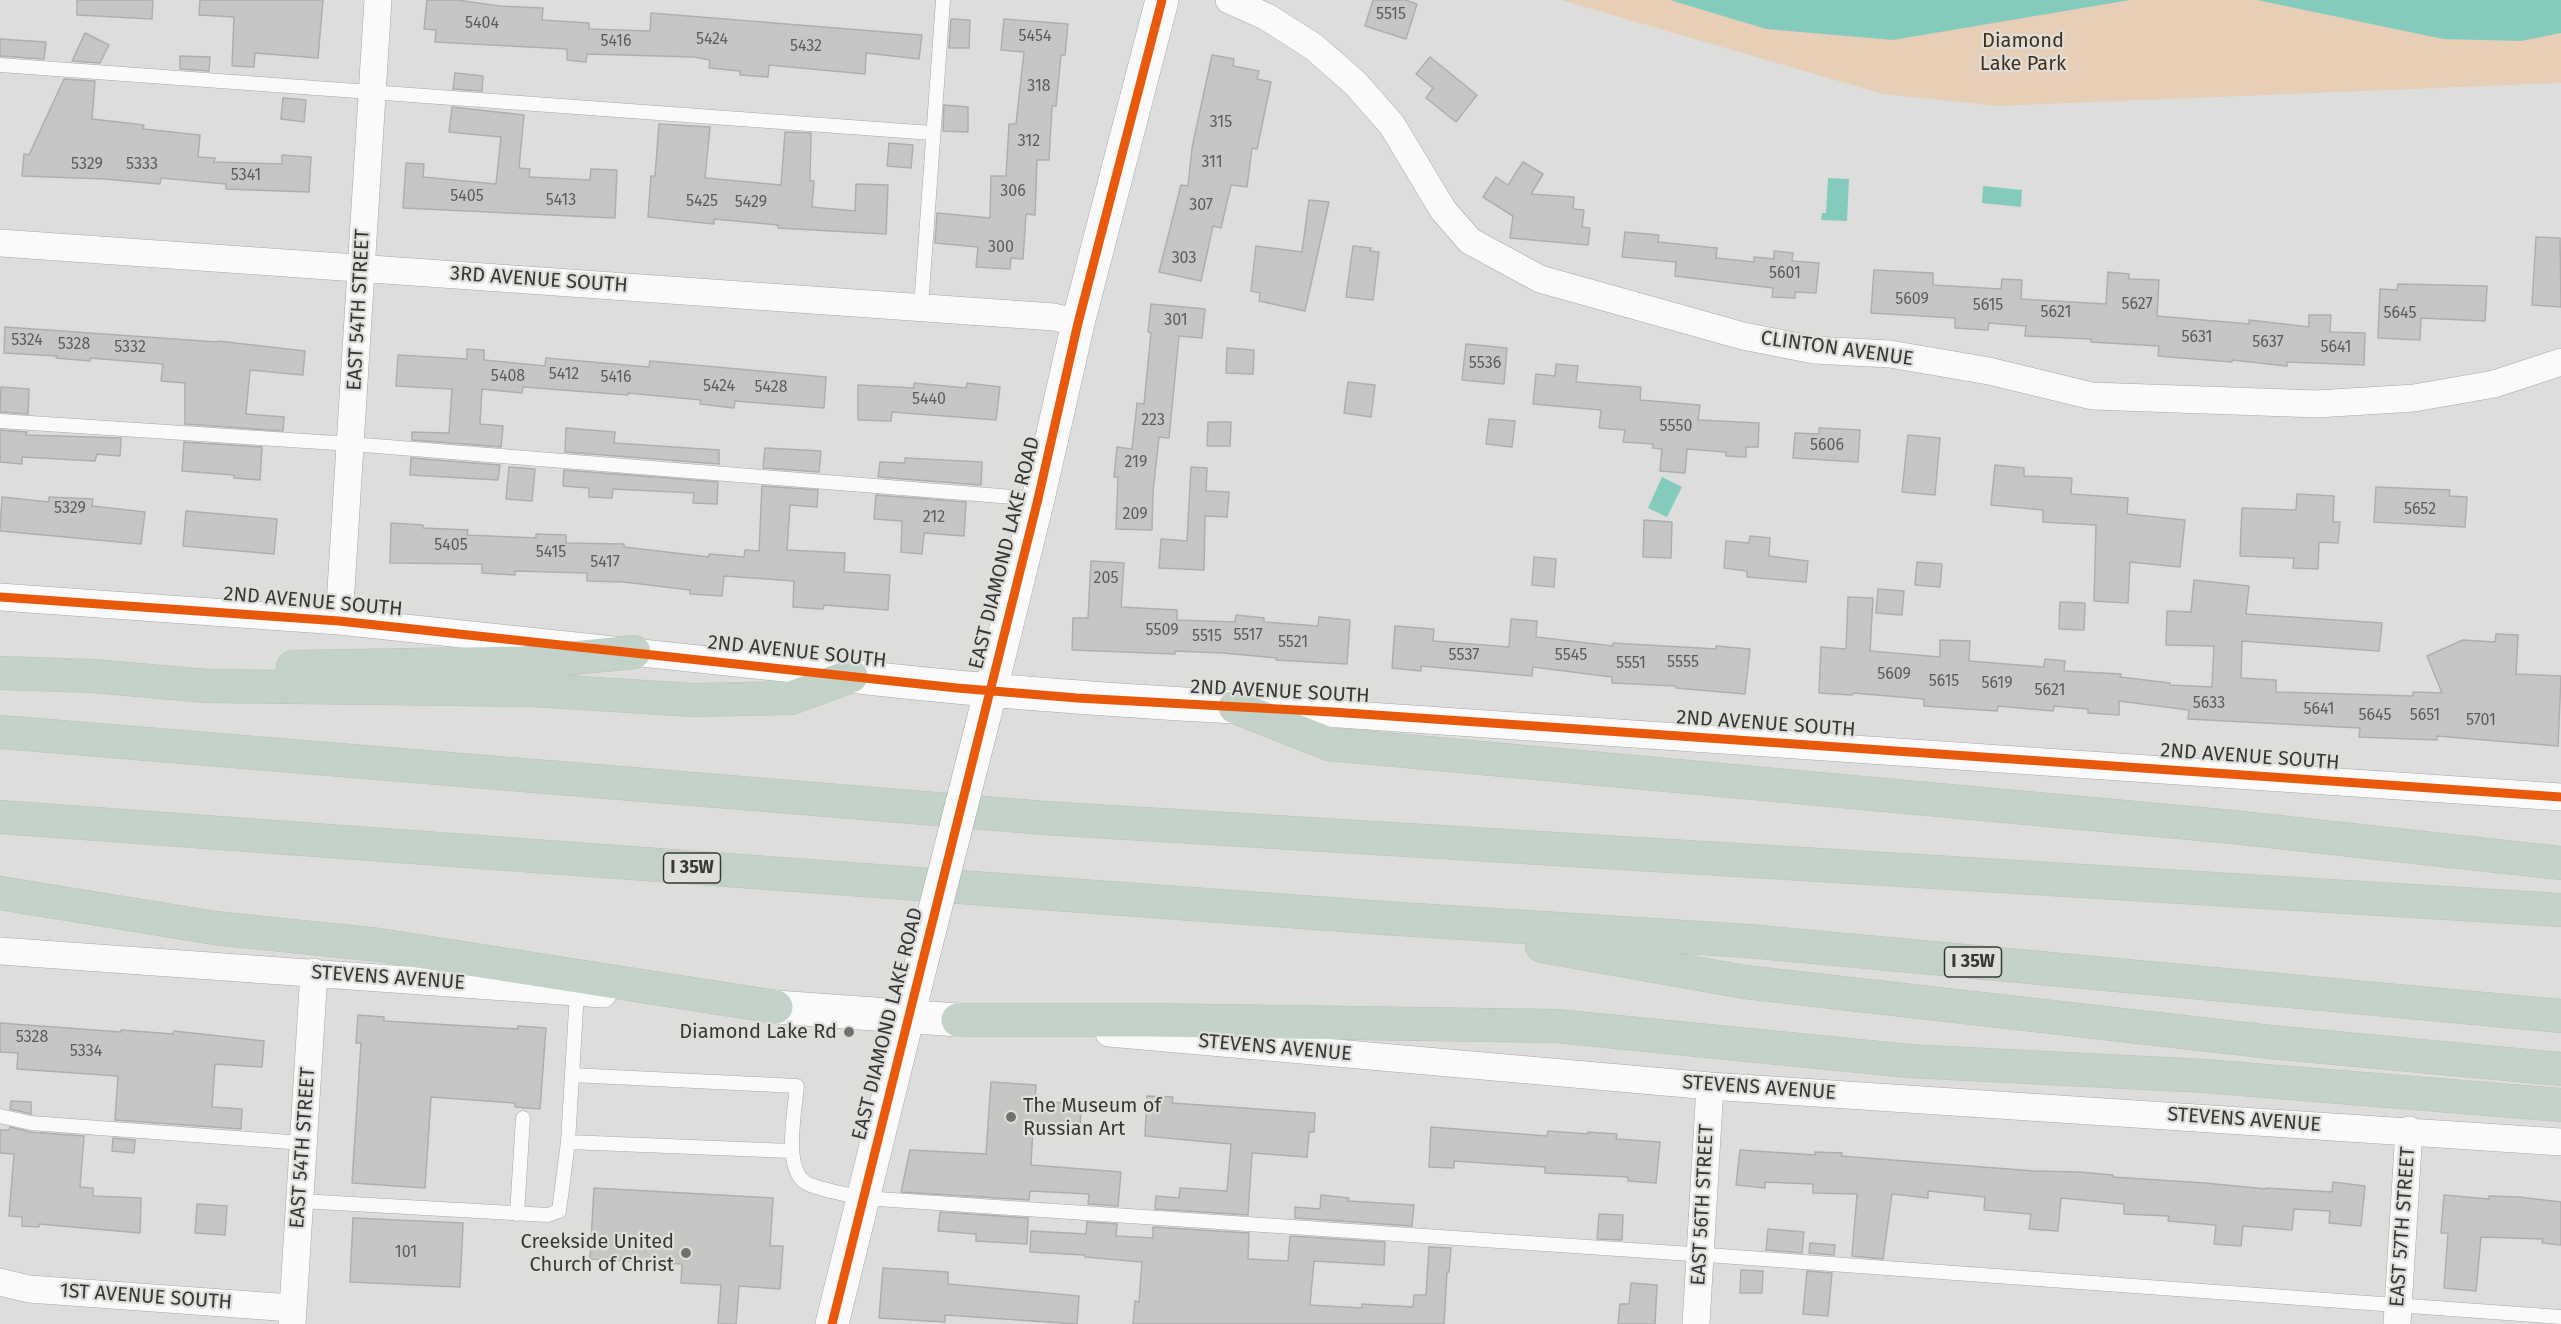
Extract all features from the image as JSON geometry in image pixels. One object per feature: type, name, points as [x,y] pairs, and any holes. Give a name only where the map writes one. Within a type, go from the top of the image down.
[{"type":"highway","points":[[93,676],[323,665],[523,663],[634,652]]},
{"type":"highway","points":[[0,673],[93,676],[207,686],[532,690],[693,700],[791,698],[851,676]]},
{"type":"highway","points":[[1235,707],[1329,744],[2233,827],[2561,863]]},
{"type":"highway","points":[[0,732],[1045,818],[2561,910]]},
{"type":"highway","name":"I 35W","points":[[0,817],[1384,918],[1748,941],[2561,1016]]},
{"type":"highway","points":[[0,893],[215,928],[380,945],[776,1007]]},
{"type":"highway","points":[[1384,918],[1745,982],[2271,1042],[2561,1069]]},
{"type":"highway","points":[[958,1020],[1150,1020],[1557,1026],[1909,1061],[2205,1076],[2561,1105]]},
{"type":"street","name":"EAST 54TH STREET","points":[[339,621],[378,0]]},
{"type":"street","name":"EAST DIAMOND LAKE ROAD","points":[[832,1324],[1038,499],[1078,323],[1162,0]]},
{"type":"street","name":"CLINTON AVENUE","points":[[1229,0],[1267,17],[1314,47],[1355,83],[1392,125],[1443,210],[1470,241],[1540,279],[1743,336],[1814,350],[1890,354],[1967,368],[2092,396],[2318,404],[2425,396],[2494,384],[2561,362]]},
{"type":"street","name":"3RD AVENUE SOUTH","points":[[0,243],[921,307],[1054,317],[1078,323]]},
{"type":"street","name":"2ND AVENUE SOUTH","points":[[0,597],[339,621],[634,652],[851,676],[987,704],[1077,698],[1332,712],[2561,797]]},
{"type":"street","name":"STEVENS AVENUE","points":[[0,951],[776,1007]]},
{"type":"street","name":"EAST 54TH STREET","points":[[292,1316],[314,972]]},
{"type":"street","points":[[776,1007],[912,1002],[958,1020]]},
{"type":"street","name":"STEVENS AVENUE","points":[[958,1020],[1710,1086],[2409,1130],[2561,1142]]},
{"type":"street","name":"EAST 56TH STREET","points":[[1696,1324],[1710,1086]]},
{"type":"street","name":"EAST 57TH STREET","points":[[2398,1314],[2409,1130]]},
{"type":"street","name":"1ST AVENUE SOUTH","points":[[0,1282],[29,1289],[292,1316]]},
{"type":"lane","points":[[921,307],[943,0]]},
{"type":"lane","points":[[0,65],[932,133]]},
{"type":"lane","points":[[0,421],[351,444],[1038,499]]},
{"type":"lane","points":[[300,1201],[517,1214],[548,1215],[559,1211],[568,1142],[577,992]]},
{"type":"lane","points":[[572,1075],[797,1086],[791,1151],[797,1174],[807,1184],[863,1198],[1700,1254],[2398,1314],[2561,1317]]},
{"type":"lane","points":[[0,1116],[31,1123],[304,1143]]},
{"type":"lane","points":[[517,1214],[523,1118]]},
{"type":"lane","points":[[568,1142],[791,1151]]},
{"type":"green space","name":"Diamond Lake Park","points":[[1561,0],[2561,0],[2561,83],[1997,106],[1883,94]]},
{"type":"shaded area","points":[[1670,0],[2130,0],[1893,40],[1766,29]]},
{"type":"shaded area","points":[[2257,0],[2561,0],[2561,33],[2521,41],[2443,39]]},
{"type":"shaded area","points":[[1828,178],[1849,179],[1847,221],[1821,220],[1822,213],[1826,213]]},
{"type":"shaded area","points":[[1983,186],[2022,190],[2021,207],[1982,203]]},
{"type":"shaded area","points":[[1662,477],[1682,487],[1667,517],[1648,508]]},
{"type":"building","points":[[77,0],[153,0],[152,19],[77,15]]},
{"type":"building","points":[[200,0],[323,0],[318,58],[255,53],[254,67],[232,66],[234,17],[199,15]]},
{"type":"building","points":[[427,0],[457,0],[499,6],[543,8],[542,20],[589,23],[589,29],[650,31],[651,13],[922,35],[919,59],[866,53],[865,74],[769,65],[768,77],[740,75],[740,71],[709,68],[710,60],[694,57],[587,54],[586,62],[567,60],[567,49],[435,42],[436,30],[424,29]]},
{"type":"building","points":[[1373,0],[1405,0],[1417,4],[1406,39],[1365,26]]},
{"type":"building","points":[[951,19],[970,20],[969,48],[949,48]]},
{"type":"building","points":[[1004,19],[1068,24],[1065,55],[1061,55],[1056,106],[1052,106],[1049,160],[1037,160],[1035,215],[1026,214],[1023,259],[1011,258],[1010,269],[976,267],[978,247],[935,243],[937,213],[990,218],[991,176],[1006,176],[1009,124],[1016,124],[1024,52],[1001,50]]},
{"type":"building","points":[[85,33],[109,45],[100,63],[72,61]]},
{"type":"building","points":[[0,39],[46,42],[44,59],[0,56]]},
{"type":"building","points":[[1212,55],[1234,59],[1233,66],[1259,71],[1257,79],[1271,82],[1257,149],[1252,148],[1247,187],[1231,185],[1221,228],[1213,226],[1201,281],[1159,272],[1181,185],[1188,186],[1192,148]]},
{"type":"building","points":[[180,56],[210,57],[209,71],[180,69]]},
{"type":"building","points":[[1430,57],[1477,95],[1456,122],[1426,98],[1433,88],[1416,74]]},
{"type":"building","points":[[455,73],[483,76],[482,91],[453,89]]},
{"type":"building","points":[[64,79],[95,81],[92,119],[144,125],[143,129],[200,135],[198,157],[215,158],[214,162],[282,164],[282,155],[311,157],[309,192],[226,189],[226,184],[161,178],[160,184],[105,179],[22,176],[24,154],[29,155]]},
{"type":"building","points":[[283,98],[306,100],[304,122],[281,119]]},
{"type":"building","points":[[944,105],[968,107],[968,132],[943,131]]},
{"type":"building","points":[[452,107],[524,115],[519,168],[530,169],[529,177],[590,180],[591,169],[617,170],[615,218],[403,208],[406,163],[424,164],[423,177],[496,184],[501,137],[449,132]]},
{"type":"building","points":[[659,124],[710,127],[705,178],[781,185],[785,132],[811,133],[810,181],[814,181],[812,207],[855,211],[856,184],[888,185],[886,234],[778,228],[778,225],[714,219],[714,224],[648,217],[651,176],[655,176]]},
{"type":"building","points":[[889,143],[913,145],[911,168],[887,166]]},
{"type":"building","points":[[1523,162],[1543,174],[1531,194],[1574,197],[1573,209],[1584,210],[1582,227],[1590,228],[1588,245],[1510,238],[1513,216],[1483,197],[1496,177],[1508,185]]},
{"type":"building","points":[[1309,200],[1329,202],[1305,311],[1259,301],[1260,293],[1251,291],[1256,246],[1302,252]]},
{"type":"building","points":[[1625,232],[1659,235],[1658,242],[1717,248],[1716,258],[1754,262],[1754,257],[1774,259],[1774,251],[1793,253],[1792,261],[1819,263],[1816,293],[1795,292],[1795,298],[1772,297],[1773,288],[1675,276],[1676,262],[1622,257]]},
{"type":"building","points":[[2536,237],[2560,238],[2561,307],[2532,305]]},
{"type":"building","points":[[1353,246],[1371,248],[1370,251],[1379,252],[1373,300],[1346,297]]},
{"type":"building","points":[[1874,270],[1933,273],[1933,285],[2001,289],[2002,279],[2022,280],[2021,299],[2106,304],[2108,272],[2129,274],[2129,279],[2159,280],[2157,316],[2249,324],[2249,320],[2309,327],[2309,315],[2331,315],[2330,332],[2365,333],[2364,365],[2287,362],[2287,366],[2158,356],[2159,346],[2091,342],[2091,339],[2025,336],[2026,326],[1989,323],[1988,330],[1955,328],[1955,318],[1871,313]]},
{"type":"building","points":[[2398,284],[2487,286],[2485,321],[2421,318],[2420,340],[2378,338],[2380,289],[2397,290]]},
{"type":"building","points":[[1151,304],[1205,309],[1202,338],[1179,336],[1169,438],[1159,437],[1153,492],[1152,530],[1116,529],[1118,477],[1114,477],[1117,447],[1132,449],[1137,403],[1144,404],[1151,333],[1148,332]]},
{"type":"building","points":[[5,327],[218,341],[305,351],[303,375],[250,370],[246,414],[284,417],[283,431],[185,424],[185,383],[161,381],[163,364],[90,358],[90,361],[56,358],[57,356],[4,353]]},
{"type":"building","points":[[1466,344],[1507,348],[1504,384],[1462,380]]},
{"type":"building","points":[[1227,348],[1254,350],[1253,374],[1226,373]]},
{"type":"building","points":[[467,349],[484,350],[484,360],[545,366],[546,358],[649,367],[650,361],[826,377],[824,408],[735,401],[734,408],[700,404],[701,400],[628,393],[628,395],[523,387],[522,393],[482,389],[480,424],[503,426],[501,447],[412,440],[412,432],[449,433],[452,389],[396,386],[398,355],[467,359]]},
{"type":"building","points":[[1556,364],[1578,366],[1576,382],[1641,387],[1640,400],[1700,405],[1698,420],[1759,423],[1758,447],[1746,447],[1746,457],[1726,456],[1726,452],[1687,449],[1685,473],[1660,471],[1662,449],[1653,448],[1653,444],[1623,442],[1625,430],[1599,428],[1601,410],[1533,404],[1536,374],[1555,376]]},
{"type":"building","points":[[1348,382],[1375,385],[1371,417],[1344,413]]},
{"type":"building","points":[[914,383],[966,388],[967,383],[1000,387],[996,420],[892,412],[891,421],[858,420],[858,385],[914,388]]},
{"type":"building","points":[[1,387],[29,389],[28,414],[0,412]]},
{"type":"building","points":[[1489,419],[1515,421],[1512,447],[1486,444]]},
{"type":"building","points":[[1208,422],[1231,422],[1230,446],[1207,446]]},
{"type":"building","points":[[566,428],[615,432],[614,443],[719,450],[719,464],[565,452]]},
{"type":"building","points":[[1819,428],[1860,430],[1858,462],[1793,458],[1795,433],[1819,434]]},
{"type":"building","points":[[0,430],[27,432],[26,435],[121,438],[120,456],[97,454],[95,461],[22,457],[22,464],[0,462]]},
{"type":"building","points":[[1908,435],[1940,438],[1935,495],[1902,492]]},
{"type":"building","points":[[184,442],[262,447],[260,480],[234,478],[234,475],[182,471]]},
{"type":"building","points":[[765,448],[821,451],[819,472],[763,468]]},
{"type":"building","points":[[411,458],[500,465],[498,480],[410,475]]},
{"type":"building","points":[[905,458],[982,462],[981,485],[878,477],[880,462],[905,463]]},
{"type":"building","points":[[1995,465],[2024,468],[2024,476],[2072,478],[2071,494],[2128,498],[2127,514],[2185,520],[2180,567],[2130,562],[2128,603],[2094,601],[2096,525],[2043,522],[2043,510],[1991,505]]},
{"type":"building","points":[[509,467],[535,469],[532,501],[506,499]]},
{"type":"building","points":[[1191,467],[1207,468],[1206,491],[1229,492],[1227,517],[1205,516],[1204,570],[1159,568],[1161,539],[1187,541]]},
{"type":"building","points":[[564,470],[718,482],[717,504],[693,503],[694,493],[613,489],[612,498],[589,497],[589,488],[563,486]]},
{"type":"building","points":[[762,486],[818,490],[817,507],[790,505],[787,550],[845,553],[844,572],[890,575],[888,610],[824,605],[823,609],[793,607],[794,581],[724,576],[722,596],[690,594],[690,590],[624,582],[587,581],[587,573],[515,571],[515,575],[482,573],[482,564],[390,563],[391,523],[423,525],[423,528],[468,530],[467,535],[536,538],[536,534],[566,535],[566,543],[624,544],[624,547],[709,557],[709,554],[744,557],[745,550],[759,551]]},
{"type":"building","points":[[2376,487],[2450,490],[2449,496],[2467,497],[2465,527],[2374,522]]},
{"type":"building","points":[[2297,494],[2334,496],[2333,522],[2340,522],[2338,543],[2319,542],[2318,569],[2293,568],[2294,558],[2240,556],[2242,508],[2296,510]]},
{"type":"building","points":[[876,495],[966,502],[964,536],[924,533],[922,554],[901,552],[902,521],[874,519]]},
{"type":"building","points":[[2,497],[49,502],[49,497],[93,499],[92,506],[145,512],[141,544],[0,531]]},
{"type":"building","points":[[186,511],[277,519],[274,554],[183,546]]},
{"type":"building","points":[[1644,520],[1672,522],[1671,558],[1643,557]]},
{"type":"building","points":[[1750,536],[1770,538],[1769,556],[1808,561],[1806,582],[1747,577],[1747,571],[1724,568],[1726,541],[1749,543]]},
{"type":"building","points":[[1534,557],[1556,559],[1554,587],[1532,585]]},
{"type":"building","points":[[1091,561],[1124,563],[1121,607],[1177,610],[1177,620],[1235,622],[1236,615],[1264,618],[1264,622],[1318,626],[1319,617],[1350,620],[1347,664],[1276,660],[1277,658],[1223,653],[1175,651],[1175,654],[1072,650],[1073,618],[1088,618]]},
{"type":"building","points":[[1917,562],[1942,564],[1940,587],[1915,585]]},
{"type":"building","points":[[2194,580],[2249,586],[2246,614],[2382,623],[2379,651],[2242,641],[2241,678],[2276,680],[2276,692],[2413,696],[2413,692],[2442,693],[2427,656],[2463,640],[2495,642],[2496,634],[2518,635],[2516,674],[2561,676],[2558,746],[2437,736],[2437,740],[2359,737],[2360,728],[2188,719],[2189,710],[2119,701],[2119,715],[2088,713],[2088,709],[2054,706],[2053,711],[1998,706],[1997,711],[1924,706],[1924,699],[1853,693],[1852,695],[1819,693],[1821,647],[1846,649],[1848,597],[1873,598],[1870,651],[1940,657],[1940,640],[1970,641],[1969,661],[2044,667],[2045,659],[2065,661],[2064,671],[2121,674],[2120,677],[2170,683],[2170,685],[2212,687],[2214,646],[2166,645],[2167,611],[2191,612]]},
{"type":"building","points":[[1878,589],[1904,591],[1902,615],[1876,613]]},
{"type":"building","points":[[2060,602],[2085,603],[2084,630],[2059,629]]},
{"type":"building","points":[[1511,619],[1537,621],[1536,637],[1613,646],[1613,643],[1750,649],[1745,694],[1676,688],[1676,686],[1612,683],[1612,677],[1533,667],[1532,676],[1421,666],[1421,671],[1392,668],[1395,626],[1434,629],[1433,641],[1509,647]]},
{"type":"building","points":[[358,1015],[384,1017],[384,1021],[518,1029],[518,1026],[546,1028],[540,1109],[515,1107],[515,1103],[431,1097],[425,1188],[352,1183],[361,1043],[356,1043]]},
{"type":"building","points":[[0,1023],[121,1032],[121,1030],[173,1034],[174,1031],[264,1041],[262,1067],[215,1064],[212,1107],[242,1109],[241,1129],[115,1120],[118,1076],[17,1069],[18,1053],[0,1052]]},
{"type":"building","name":"The Museum of Russian Art","points":[[991,1082],[1036,1085],[1035,1101],[1081,1104],[1080,1131],[1033,1128],[1031,1165],[1121,1172],[1118,1206],[1088,1204],[1089,1194],[1030,1191],[1029,1200],[901,1192],[910,1150],[986,1154]]},
{"type":"building","points":[[1147,1096],[1173,1097],[1172,1103],[1315,1113],[1314,1132],[1309,1132],[1307,1157],[1252,1153],[1248,1215],[1155,1209],[1156,1196],[1179,1198],[1180,1188],[1227,1191],[1231,1144],[1145,1136]]},
{"type":"building","points":[[11,1101],[31,1102],[31,1114],[10,1109]]},
{"type":"building","points":[[10,1127],[30,1132],[84,1136],[80,1187],[93,1188],[93,1196],[141,1198],[140,1233],[39,1224],[39,1227],[22,1226],[22,1217],[9,1216],[14,1154],[0,1153],[0,1130],[9,1130]]},
{"type":"building","points":[[1431,1127],[1547,1136],[1548,1131],[1588,1134],[1588,1132],[1617,1134],[1616,1139],[1660,1142],[1656,1183],[1628,1181],[1628,1177],[1545,1173],[1545,1167],[1454,1161],[1454,1168],[1429,1167]]},
{"type":"building","points":[[113,1138],[135,1140],[134,1153],[112,1151]]},
{"type":"building","points":[[1740,1150],[1815,1155],[1815,1152],[1842,1153],[1841,1156],[2034,1171],[2080,1172],[2113,1175],[2112,1177],[2266,1189],[2332,1192],[2333,1182],[2365,1186],[2361,1226],[2329,1223],[2330,1211],[2294,1209],[2292,1230],[2243,1226],[2241,1246],[2214,1244],[2216,1225],[2168,1221],[2169,1216],[2124,1214],[2124,1204],[2061,1198],[2058,1231],[2029,1229],[2031,1214],[1984,1210],[1985,1197],[1928,1191],[1928,1198],[1892,1194],[1883,1259],[1852,1256],[1857,1194],[1813,1193],[1813,1184],[1765,1182],[1765,1188],[1736,1185]]},
{"type":"building","name":"Creekside United Church of Christ","points":[[594,1188],[773,1198],[770,1246],[783,1246],[780,1289],[739,1286],[736,1324],[718,1324],[721,1285],[681,1283],[682,1264],[590,1259]]},
{"type":"building","points":[[1321,1195],[1349,1198],[1348,1201],[1414,1205],[1412,1226],[1295,1218],[1295,1207],[1320,1209]]},
{"type":"building","points":[[2444,1195],[2489,1199],[2489,1196],[2519,1197],[2561,1202],[2561,1245],[2542,1243],[2543,1239],[2481,1237],[2476,1291],[2444,1288],[2448,1233],[2441,1233]]},
{"type":"building","points":[[197,1204],[227,1206],[225,1235],[195,1233]]},
{"type":"building","points":[[940,1212],[1028,1218],[1027,1244],[976,1241],[976,1234],[938,1231]]},
{"type":"building","points":[[1599,1214],[1623,1215],[1622,1240],[1597,1239]]},
{"type":"building","points":[[353,1218],[463,1223],[460,1287],[350,1282]]},
{"type":"building","points":[[1087,1222],[1117,1224],[1116,1236],[1153,1238],[1153,1227],[1249,1233],[1248,1259],[1288,1261],[1290,1236],[1385,1242],[1384,1265],[1314,1261],[1310,1305],[1362,1308],[1362,1304],[1413,1307],[1414,1295],[1426,1295],[1429,1247],[1451,1248],[1444,1324],[1133,1324],[1135,1301],[1139,1302],[1142,1262],[1085,1257],[1085,1255],[1030,1252],[1031,1231],[1086,1234]]},
{"type":"building","points":[[1768,1229],[1804,1232],[1802,1253],[1766,1250]]},
{"type":"building","points":[[1810,1243],[1835,1245],[1834,1255],[1809,1253]]},
{"type":"building","points":[[883,1268],[948,1272],[948,1284],[1079,1296],[1077,1324],[945,1315],[945,1322],[879,1318]]},
{"type":"building","points":[[1741,1270],[1763,1271],[1762,1293],[1740,1293]]},
{"type":"building","points":[[1807,1271],[1832,1273],[1828,1316],[1803,1314]]},
{"type":"building","points":[[1631,1283],[1657,1285],[1655,1324],[1618,1324],[1620,1304],[1629,1304]]},
{"type":"cycle path","points":[[832,1324],[1038,499],[1078,323],[1162,0]]},
{"type":"cycle path","points":[[0,597],[339,621],[957,688],[1077,698],[1332,712],[2561,797]]},
{"type":"place","name":"Diamond Lake Rd","points":[[849,1032]]},
{"type":"place","name":"The Museum of Russian Art","points":[[1011,1117]]},
{"type":"place","name":"Creekside United Church of Christ","points":[[686,1253]]}]
